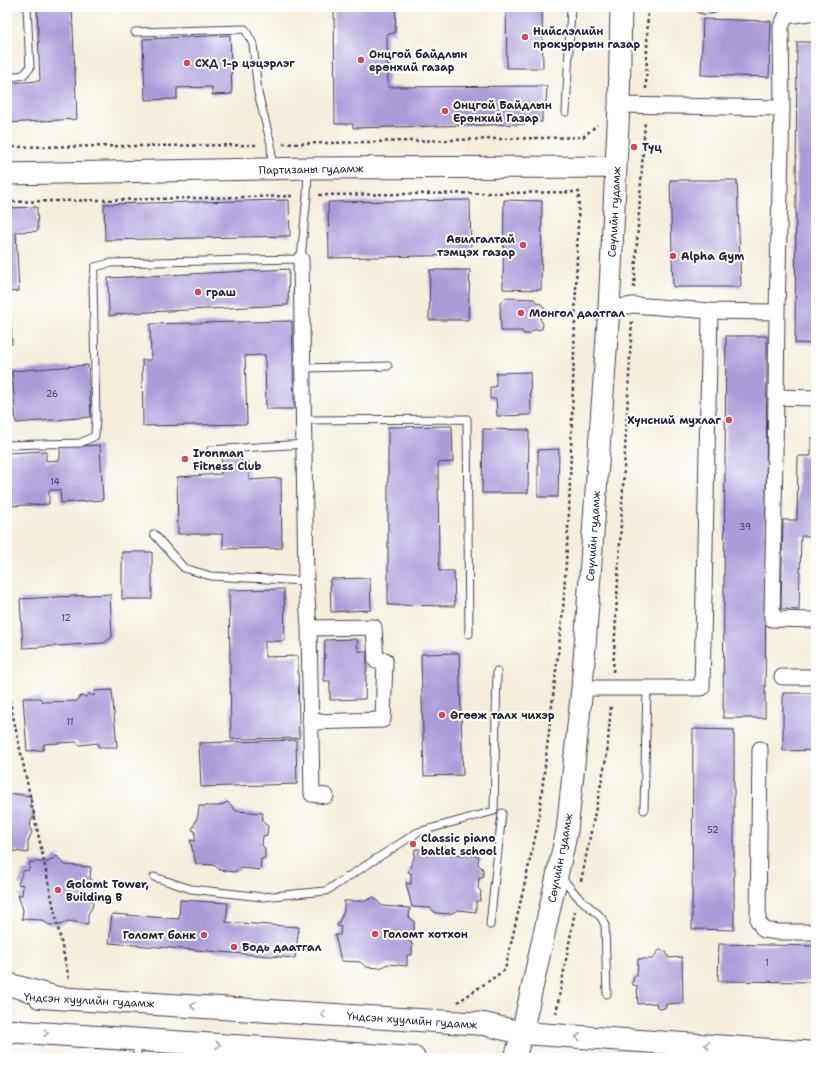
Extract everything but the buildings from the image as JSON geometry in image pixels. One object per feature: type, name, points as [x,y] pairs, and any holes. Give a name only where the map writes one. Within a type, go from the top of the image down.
[{"type":"main road","name":"Сөүлийн гудамж","points":[[515,1058],[522,1033],[567,831],[582,688],[609,309],[619,106],[621,7]]},
{"type":"main road","name":"Партизаны гудамж","points":[[7,174],[308,168],[616,166]]},
{"type":"main road","points":[[7,984],[65,987]]},
{"type":"main road","name":"Үндсэн хуулийн гудамж","points":[[7,995],[65,987],[484,1024],[522,1033],[816,1053]]},
{"type":"main road","points":[[10,1032],[137,1049],[414,1058]]},
{"type":"street","points":[[816,12],[786,16],[781,27],[782,108],[772,619],[816,620]]},
{"type":"street","points":[[619,106],[782,108]]},
{"type":"street","points":[[301,259],[304,368],[306,581],[312,794],[326,796]]},
{"type":"street","points":[[609,309],[633,305],[710,311],[777,312]]},
{"type":"street","points":[[582,688],[702,688],[710,311]]},
{"type":"street","points":[[776,397],[816,398]]},
{"type":"street","points":[[308,628],[374,627],[376,661],[385,660],[383,720],[310,722]]},
{"type":"street","points":[[782,677],[816,677]]},
{"type":"street","points":[[760,749],[758,921],[764,930],[777,932],[816,932]]},
{"type":"lane","points":[[7,78],[23,75],[30,68],[27,7]]},
{"type":"lane","points":[[566,112],[571,7]]},
{"type":"lane","points":[[135,32],[245,29],[253,44],[258,94],[271,144],[272,169]]},
{"type":"lane","points":[[7,445],[80,442],[95,436],[96,417],[93,283],[95,267],[110,263],[301,259],[308,168]]},
{"type":"lane","points":[[304,368],[388,366]]},
{"type":"lane","points":[[304,420],[467,419],[469,634]]},
{"type":"lane","points":[[211,450],[305,444]]},
{"type":"lane","points":[[154,534],[184,568],[211,576],[306,581]]},
{"type":"lane","points":[[154,877],[191,890],[262,897],[326,891],[418,832],[494,811],[497,671]]},
{"type":"lane","points":[[644,810],[647,688]]},
{"type":"lane","points":[[490,925],[502,813]]},
{"type":"lane","points":[[558,873],[578,897],[601,917],[605,925],[607,994]]},
{"type":"path","points":[[554,1020],[607,754],[646,107],[648,7]]},
{"type":"path","points":[[7,147],[346,144],[583,137]]},
{"type":"path","points":[[454,1004],[505,970],[538,825],[563,611],[569,504],[579,192]]},
{"type":"path","points":[[7,688],[65,987],[74,982]]},
{"type":"place","name":"Нийслэлийн прокурорын газар","points":[[525,37]]},
{"type":"place","name":"Онцгой байдлын ерөнхий газар","points":[[361,60]]},
{"type":"place","name":"СХД 1-р цэцэрлэг","points":[[187,63]]},
{"type":"place","name":"Онцгой Байдлын Ерөнхий Газар","points":[[445,111]]},
{"type":"place","name":"Түц","points":[[634,147]]},
{"type":"place","name":"Авилгалтай тэмцэх газар","points":[[523,245]]},
{"type":"place","name":"Alpha Gym","points":[[673,256]]},
{"type":"place","name":"граш","points":[[198,292]]},
{"type":"place","name":"Монгол даатгал","points":[[521,313]]},
{"type":"place","name":"Хүнсний мухлаг","points":[[729,420]]},
{"type":"place","name":"Ironman Fitness Club","points":[[185,459]]},
{"type":"place","name":"Өгөөж талх чихэр","points":[[442,715]]},
{"type":"place","name":"Classic piano batlet school","points":[[413,844]]},
{"type":"place","name":"Golomt Tower, Building B","points":[[58,890]]},
{"type":"place","name":"Голомт хотхон","points":[[375,934]]},
{"type":"place","name":"Голомт банк","points":[[204,935]]},
{"type":"place","name":"Бодь даатгал","points":[[234,947]]}]
